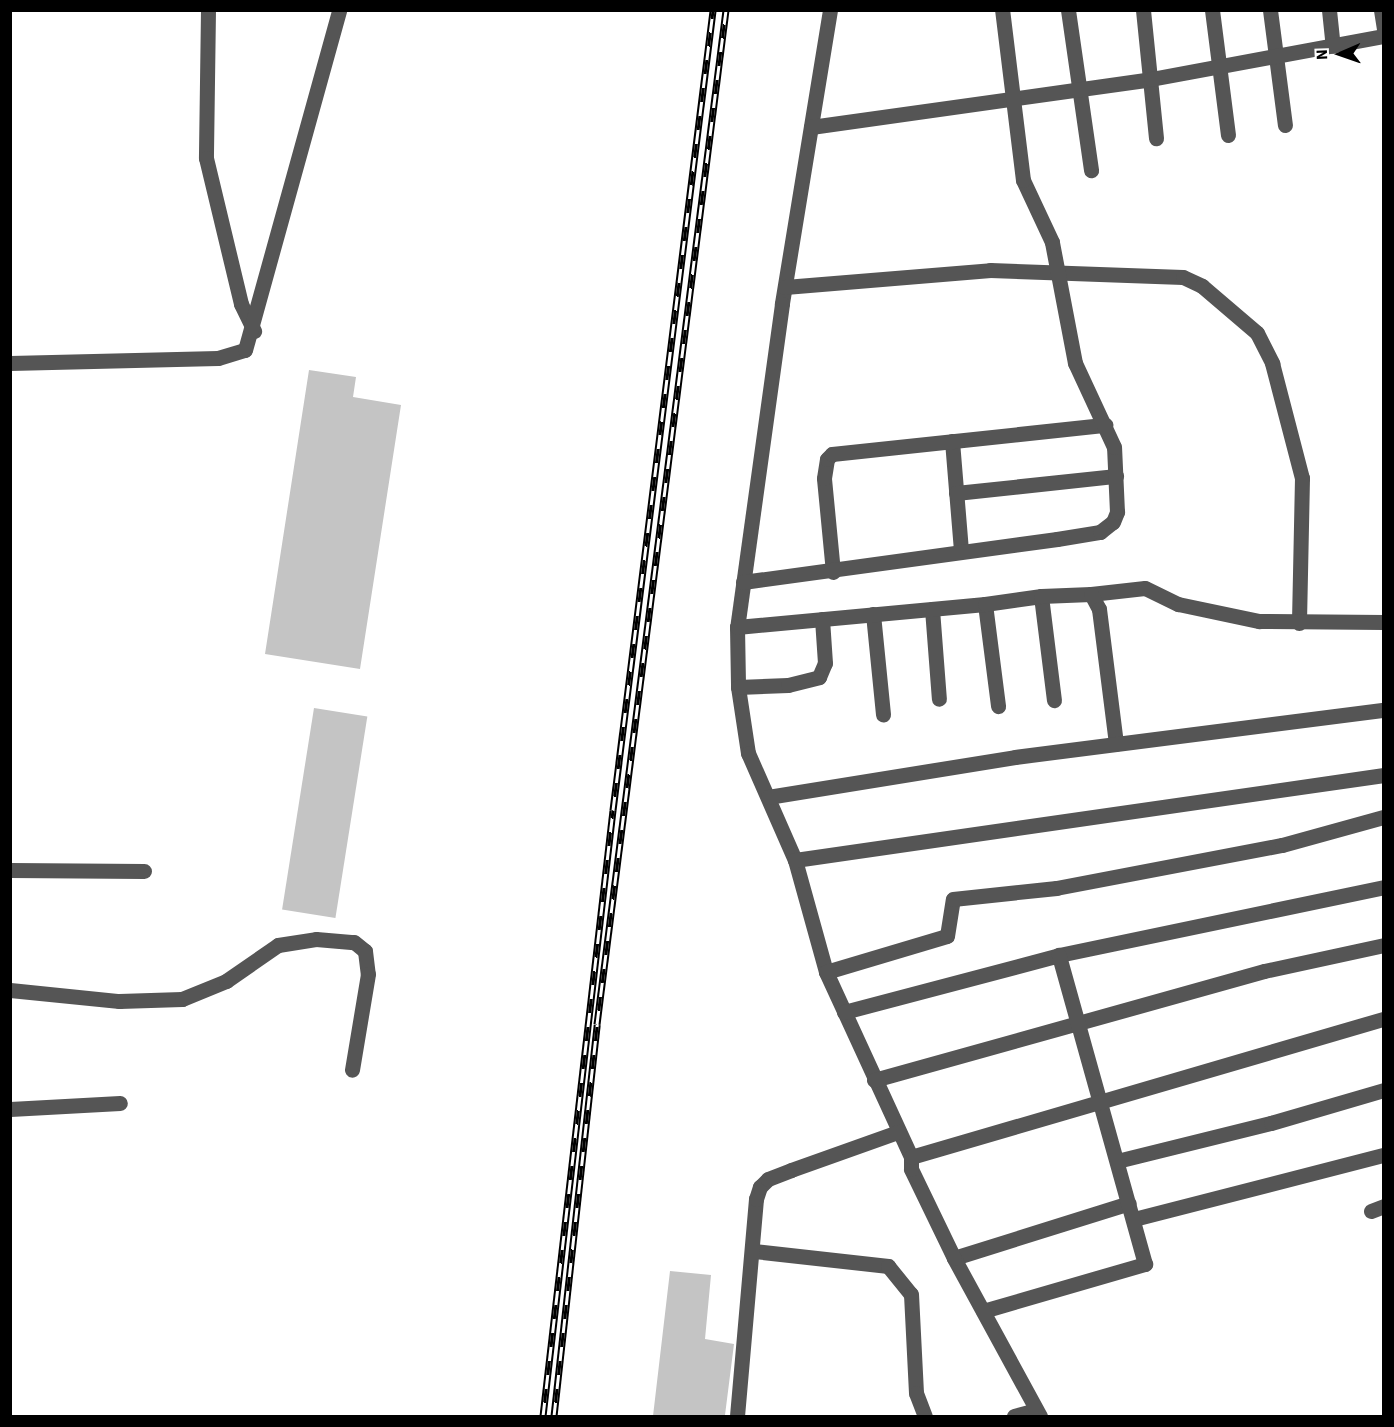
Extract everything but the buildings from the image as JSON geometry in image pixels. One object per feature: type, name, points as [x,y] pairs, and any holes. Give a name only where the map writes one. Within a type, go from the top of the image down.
[{"type":"street","points":[[208,10],[206,158],[241,304],[254,331]]},
{"type":"street","points":[[10,363],[219,358],[241,354],[254,331],[288,188],[339,10]]},
{"type":"street","points":[[830,10],[785,287],[743,582],[737,627],[738,687],[748,753],[795,860],[826,972],[911,1157],[911,1169],[954,1258],[1038,1413],[1014,1416]]},
{"type":"street","points":[[743,582],[832,572],[1100,532],[1113,522],[1117,512],[1114,447],[1075,363],[1052,242],[1023,180],[1002,10]]},
{"type":"street","points":[[1068,10],[1091,170]]},
{"type":"street","points":[[1143,10],[1156,138]]},
{"type":"street","points":[[1212,10],[1228,135]]},
{"type":"street","points":[[1270,10],[1285,125]]},
{"type":"street","points":[[1329,10],[1332,46]]},
{"type":"street","points":[[1381,10],[1383,29]]},
{"type":"street","points":[[811,127],[1151,79],[1383,36]]},
{"type":"street","points":[[785,287],[990,270],[1183,277],[1232,309],[1257,333],[1272,363],[1302,478],[1299,623]]},
{"type":"street","points":[[832,572],[824,478],[827,459],[842,452],[1105,425]]},
{"type":"street","points":[[952,441],[962,551]]},
{"type":"street","points":[[956,493],[1116,476]]},
{"type":"street","points":[[737,627],[985,604],[1041,596],[1091,594],[1145,588],[1178,604],[1259,621],[1299,623],[1347,619],[1383,622]]},
{"type":"street","points":[[1091,594],[1099,609],[1116,744]]},
{"type":"street","points":[[1041,596],[1054,700]]},
{"type":"street","points":[[985,604],[998,706]]},
{"type":"street","points":[[932,609],[939,699]]},
{"type":"street","points":[[873,614],[883,715]]},
{"type":"street","points":[[738,687],[788,685],[819,677],[825,663],[822,619]]},
{"type":"street","points":[[768,797],[1116,744],[1383,710]]},
{"type":"street","points":[[795,860],[1383,775]]},
{"type":"street","points":[[826,972],[947,936],[953,899],[1056,888],[1260,849],[1383,817]]},
{"type":"street","points":[[10,870],[144,871]]},
{"type":"street","points":[[844,1012],[1059,955],[1383,887]]},
{"type":"street","points":[[10,990],[137,1001],[194,996],[226,981],[278,945],[316,939],[354,942],[365,951],[368,974],[352,1070]]},
{"type":"street","points":[[874,1080],[1264,971],[1383,945]]},
{"type":"street","points":[[983,1311],[1145,1264],[1059,955]]},
{"type":"street","points":[[911,1157],[1383,1019]]},
{"type":"street","points":[[1117,1161],[1270,1123],[1383,1090]]},
{"type":"street","points":[[10,1109],[120,1103]]},
{"type":"street","points":[[737,1416],[754,1251],[756,1199],[768,1179],[898,1132]]},
{"type":"street","points":[[1134,1219],[1383,1155]]},
{"type":"street","points":[[954,1258],[1129,1203]]},
{"type":"street","points":[[754,1251],[888,1266],[911,1294],[916,1393],[925,1416]]},
{"type":"railway","points":[[543,1416],[613,810],[713,10]]},
{"type":"railway","points":[[554,1416],[597,1024],[726,10]]}]
